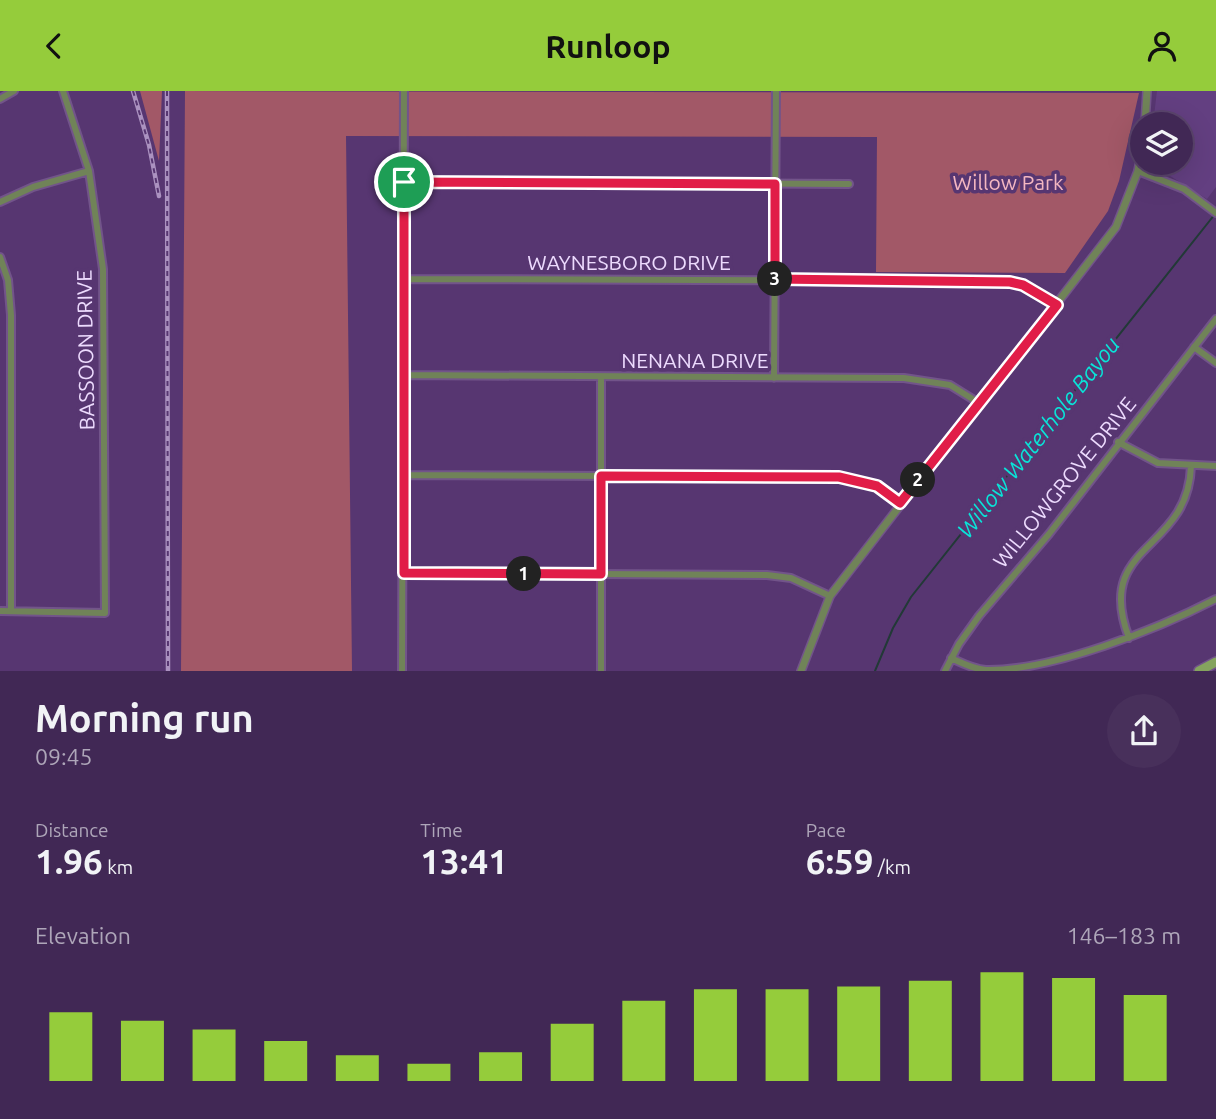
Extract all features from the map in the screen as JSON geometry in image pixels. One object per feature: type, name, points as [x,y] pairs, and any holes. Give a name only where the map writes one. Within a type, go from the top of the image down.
[{"type":"main road","points":[[1200,671],[1216,662]]},
{"type":"street","points":[[0,99],[14,91]]},
{"type":"street","name":"BASSOON DRIVE","points":[[11,611],[105,613],[103,269],[89,171],[63,91]]},
{"type":"street","points":[[402,671],[405,475],[404,91]]},
{"type":"street","points":[[774,378],[776,91]]},
{"type":"street","points":[[1146,112],[1147,91]]},
{"type":"street","points":[[0,202],[33,187],[89,171]]},
{"type":"street","points":[[801,671],[830,596],[1115,227],[1136,175]]},
{"type":"street","points":[[1150,175],[1170,182],[1216,213]]},
{"type":"street","points":[[404,182],[849,184]]},
{"type":"street","points":[[0,257],[8,281],[11,315],[11,611],[0,611]]},
{"type":"street","name":"WAYNESBORO DRIVE","points":[[405,279],[1010,282],[1023,285],[1057,305]]},
{"type":"street","name":"WILLOWGROVE DRIVE","points":[[945,671],[979,616],[1049,534],[1216,319]]},
{"type":"street","points":[[1194,347],[1216,363]]},
{"type":"street","name":"NENANA DRIVE","points":[[404,375],[928,380],[950,385],[979,403]]},
{"type":"street","points":[[601,377],[601,671]]},
{"type":"street","points":[[1118,442],[1158,463],[1216,466]]},
{"type":"street","points":[[1129,638],[1119,608],[1122,581],[1131,565],[1178,515],[1188,496],[1191,466]]},
{"type":"street","points":[[405,475],[839,477],[877,486],[900,503]]},
{"type":"street","points":[[404,573],[767,575],[790,578],[830,596]]},
{"type":"street","points":[[951,658],[976,668],[1013,669],[1078,655],[1129,638],[1216,599]]},
{"type":"shaded area","points":[[1157,91],[1216,91],[1216,187],[1207,199],[1169,175],[1193,175],[1193,112],[1154,112]]},
{"type":"green space","points":[[140,91],[162,91],[159,161]]},
{"type":"green space","name":"Willow Park","points":[[185,91],[1139,93],[1135,112],[1130,112],[1130,133],[1119,181],[1108,211],[1065,273],[876,272],[877,137],[346,136],[352,671],[181,671]]},
{"type":"waterway","name":"Willow Waterhole Bayou","points":[[875,671],[893,628],[911,597],[1215,214]]},
{"type":"railway","points":[[133,91],[149,145],[159,196]]},
{"type":"railway","points":[[167,91],[168,671]]},
{"type":"route","points":[[404,182],[775,184],[775,279],[1010,282],[1023,285],[1057,305],[900,503],[877,486],[839,477],[601,476],[601,574],[404,573],[404,182]]}]
